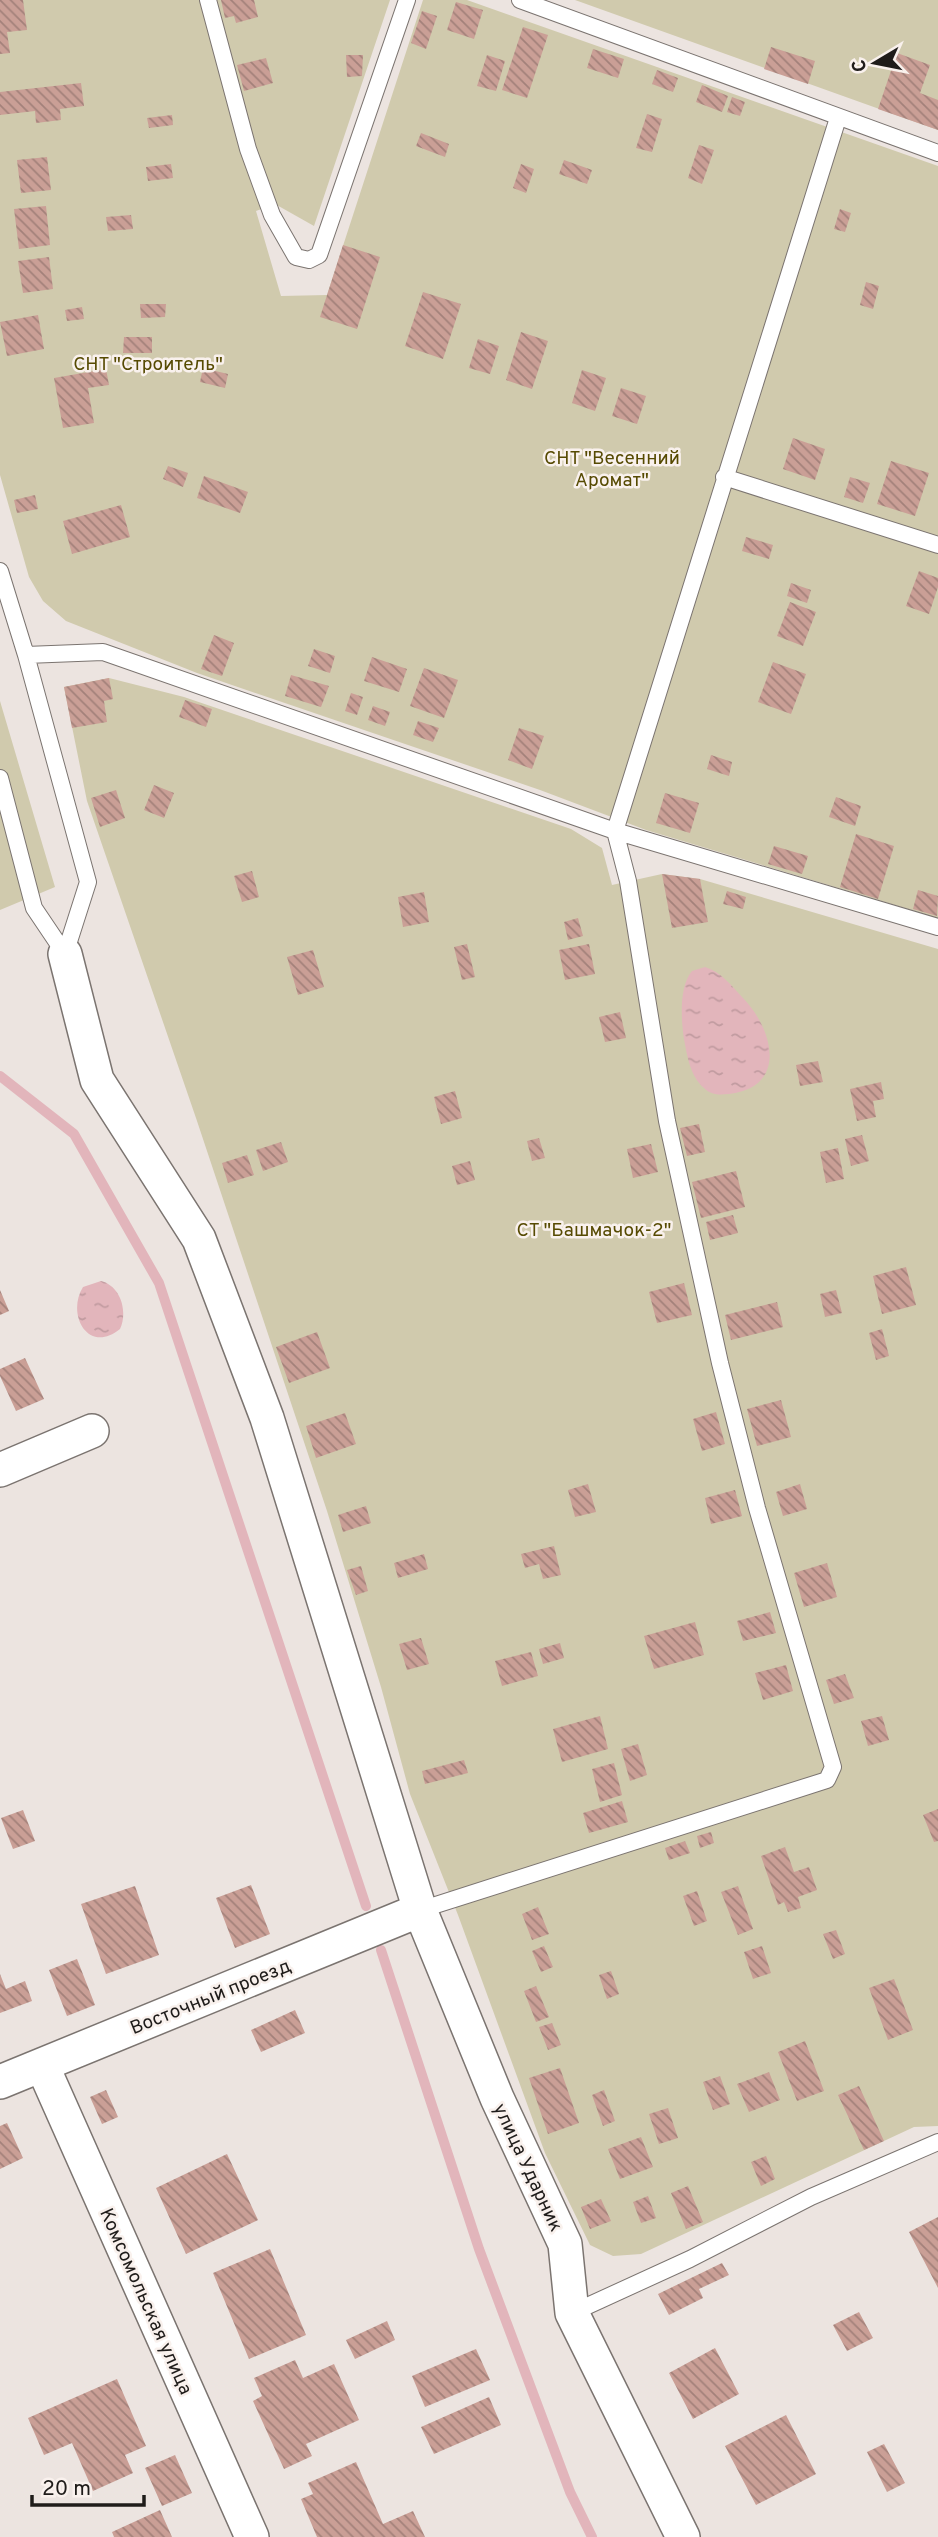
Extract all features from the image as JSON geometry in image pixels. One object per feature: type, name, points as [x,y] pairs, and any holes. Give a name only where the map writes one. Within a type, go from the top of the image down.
[{"type":"street","name":"улица Ударник","points":[[65,954],[97,1080],[199,1239],[267,1418],[420,1910],[496,2098],[565,2244],[572,2313],[683,2537]]},
{"type":"street","points":[[0,1470],[92,1431]]},
{"type":"street","name":"Восточный проезд","points":[[0,2082],[420,1910]]},
{"type":"street","name":"Комсомольская улица","points":[[42,2065],[252,2537]]},
{"type":"lane","points":[[208,0],[248,149],[272,215],[296,257],[309,260],[319,255],[407,0]]},
{"type":"lane","points":[[520,0],[938,153]]},
{"type":"lane","points":[[420,1910],[827,1780],[833,1767],[757,1508],[720,1363],[667,1121],[628,881],[615,831],[838,118]]},
{"type":"lane","points":[[724,477],[938,545]]},
{"type":"lane","points":[[0,571],[26,655],[88,882],[65,954]]},
{"type":"lane","points":[[26,655],[103,652],[615,831],[938,927]]},
{"type":"lane","points":[[0,778],[34,908],[65,954]]},
{"type":"lane","points":[[572,2313],[690,2259],[811,2197],[938,2142]]},
{"type":"green space","name":"СНТ \"Весенний Аромат\"","points":[[0,0],[390,0],[314,226],[275,204],[256,211],[281,296],[327,295],[423,0],[467,0],[938,166],[938,918],[646,830],[540,790],[197,673],[66,621],[43,601],[29,577],[0,475]]},
{"type":"green space","points":[[575,0],[938,0],[938,130]]},
{"type":"green space","name":"СТ \"Башмачок-2\"","points":[[109,678],[184,697],[571,829],[602,848],[612,885],[662,874],[700,879],[938,949],[938,2126],[914,2127],[641,2254],[613,2256],[590,2245],[545,2153],[458,1915],[410,1794],[381,1687],[327,1511],[87,801],[64,687]]},
{"type":"green space","points":[[0,701],[55,887],[0,910]]},
{"type":"water","points":[[705,967],[721,976],[742,997],[753,1010],[767,1039],[770,1054],[768,1068],[761,1080],[748,1089],[729,1094],[712,1093],[695,1078],[690,1065],[683,1031],[683,994],[692,971]]},
{"type":"water","points":[[101,1281],[114,1288],[118,1294],[123,1315],[120,1329],[109,1336],[98,1337],[83,1328],[77,1309],[83,1287]]},
{"type":"building","points":[[0,0],[23,0],[27,30],[7,32],[10,53],[0,54]]},
{"type":"building","points":[[221,0],[254,0],[258,17],[236,23],[234,16],[225,18]]},
{"type":"building","points":[[456,2],[483,10],[474,39],[447,30]]},
{"type":"building","points":[[422,11],[437,16],[426,49],[411,43]]},
{"type":"building","points":[[523,27],[548,35],[527,98],[502,90]]},
{"type":"building","points":[[771,47],[815,61],[808,84],[764,69]]},
{"type":"building","points":[[593,49],[624,59],[618,78],[587,68]]},
{"type":"building","points":[[897,53],[930,65],[920,93],[938,100],[938,130],[878,109]]},
{"type":"building","points":[[346,55],[363,55],[362,76],[347,77]]},
{"type":"building","points":[[487,55],[505,61],[496,91],[477,86]]},
{"type":"building","points":[[266,58],[273,83],[244,91],[237,65]]},
{"type":"building","points":[[657,70],[678,78],[673,92],[652,84]]},
{"type":"building","points":[[81,83],[84,106],[60,109],[61,120],[36,123],[35,111],[0,115],[0,92]]},
{"type":"building","points":[[702,85],[728,96],[722,112],[696,102]]},
{"type":"building","points":[[732,97],[745,102],[740,116],[727,112]]},
{"type":"building","points":[[647,114],[662,119],[652,152],[636,148]]},
{"type":"building","points":[[172,115],[173,125],[149,128],[147,118]]},
{"type":"building","points":[[421,133],[449,144],[445,157],[416,146]]},
{"type":"building","points":[[699,145],[714,150],[702,184],[688,178]]},
{"type":"building","points":[[47,157],[51,190],[21,193],[17,160]]},
{"type":"building","points":[[564,160],[592,170],[587,184],[559,174]]},
{"type":"building","points":[[171,164],[173,178],[148,181],[146,167]]},
{"type":"building","points":[[521,164],[534,169],[526,193],[513,188]]},
{"type":"building","points":[[46,206],[50,245],[19,249],[14,209]]},
{"type":"building","points":[[840,209],[851,213],[845,232],[834,229]]},
{"type":"building","points":[[131,215],[133,229],[108,231],[106,217]]},
{"type":"building","points":[[343,245],[380,257],[357,329],[320,317]]},
{"type":"building","points":[[49,257],[53,289],[23,293],[18,261]]},
{"type":"building","points":[[866,282],[879,286],[873,309],[860,305]]},
{"type":"building","points":[[423,292],[461,304],[443,359],[405,346]]},
{"type":"building","points":[[140,304],[166,304],[165,317],[141,318]]},
{"type":"building","points":[[82,307],[84,319],[67,321],[65,310]]},
{"type":"building","points":[[38,315],[44,349],[7,356],[0,322]]},
{"type":"building","points":[[521,332],[548,341],[532,389],[506,380]]},
{"type":"building","points":[[124,337],[152,337],[152,353],[123,353]]},
{"type":"building","points":[[478,339],[499,346],[490,374],[469,368]]},
{"type":"building","points":[[203,368],[228,374],[225,388],[200,382]]},
{"type":"building","points":[[106,369],[109,385],[88,388],[94,423],[63,428],[54,378]]},
{"type":"building","points":[[582,370],[606,378],[595,411],[572,403]]},
{"type":"building","points":[[621,388],[646,396],[637,424],[612,416]]},
{"type":"building","points":[[793,438],[825,449],[815,480],[783,469]]},
{"type":"building","points":[[891,461],[929,473],[915,516],[877,504]]},
{"type":"building","points":[[168,466],[188,473],[183,487],[163,479]]},
{"type":"building","points":[[204,476],[248,492],[240,513],[197,498]]},
{"type":"building","points":[[850,477],[870,483],[863,503],[844,497]]},
{"type":"building","points":[[35,495],[38,509],[17,513],[14,500]]},
{"type":"building","points":[[121,505],[130,537],[72,554],[63,521]]},
{"type":"building","points":[[746,537],[773,545],[769,559],[742,551]]},
{"type":"building","points":[[919,571],[938,578],[938,587],[929,614],[906,606]]},
{"type":"building","points":[[791,583],[811,590],[807,603],[787,596]]},
{"type":"building","points":[[790,602],[816,612],[803,646],[777,636]]},
{"type":"building","points":[[214,635],[234,643],[222,676],[201,669]]},
{"type":"building","points":[[314,649],[335,656],[330,673],[308,666]]},
{"type":"building","points":[[372,657],[407,669],[399,692],[364,681]]},
{"type":"building","points":[[773,662],[806,674],[791,714],[758,702]]},
{"type":"building","points":[[424,668],[458,680],[444,718],[410,706]]},
{"type":"building","points":[[291,675],[329,686],[321,707],[285,696]]},
{"type":"building","points":[[109,678],[113,699],[104,701],[107,722],[72,728],[64,687]]},
{"type":"building","points":[[351,693],[363,697],[357,715],[345,711]]},
{"type":"building","points":[[185,700],[212,709],[206,727],[179,717]]},
{"type":"building","points":[[373,706],[390,712],[385,726],[368,720]]},
{"type":"building","points":[[418,721],[439,728],[433,742],[413,735]]},
{"type":"building","points":[[519,728],[544,736],[532,769],[508,760]]},
{"type":"building","points":[[711,755],[732,762],[729,776],[707,769]]},
{"type":"building","points":[[154,785],[174,793],[164,818],[144,810]]},
{"type":"building","points":[[116,790],[125,818],[100,827],[91,798]]},
{"type":"building","points":[[665,793],[699,803],[690,833],[656,823]]},
{"type":"building","points":[[836,797],[861,806],[855,826],[829,817]]},
{"type":"building","points":[[856,834],[894,846],[878,899],[840,887]]},
{"type":"building","points":[[774,846],[808,856],[802,874],[768,864]]},
{"type":"building","points":[[252,871],[259,897],[242,902],[234,876]]},
{"type":"building","points":[[662,874],[700,879],[708,922],[672,928]]},
{"type":"building","points":[[918,890],[938,896],[937,916],[913,909]]},
{"type":"building","points":[[727,891],[746,897],[743,909],[723,904]]},
{"type":"building","points":[[424,892],[429,922],[403,927],[398,897]]},
{"type":"building","points":[[578,918],[583,936],[568,940],[564,922]]},
{"type":"building","points":[[467,944],[475,977],[462,980],[454,947]]},
{"type":"building","points":[[589,944],[595,974],[565,980],[559,950]]},
{"type":"building","points":[[313,950],[324,987],[298,995],[287,957]]},
{"type":"building","points":[[620,1012],[626,1038],[605,1042],[599,1017]]},
{"type":"building","points":[[818,1061],[823,1082],[800,1086],[796,1065]]},
{"type":"building","points":[[881,1082],[884,1099],[873,1101],[876,1117],[857,1121],[850,1089]]},
{"type":"building","points":[[455,1091],[462,1118],[441,1124],[434,1097]]},
{"type":"building","points":[[699,1124],[705,1152],[687,1156],[680,1128]]},
{"type":"building","points":[[862,1135],[869,1161],[851,1166],[845,1139]]},
{"type":"building","points":[[539,1138],[545,1158],[532,1161],[527,1141]]},
{"type":"building","points":[[281,1142],[288,1162],[263,1171],[256,1150]]},
{"type":"building","points":[[651,1144],[658,1172],[633,1178],[627,1149]]},
{"type":"building","points":[[838,1148],[844,1179],[826,1183],[820,1152]]},
{"type":"building","points":[[247,1155],[254,1175],[228,1183],[222,1163]]},
{"type":"building","points":[[470,1161],[475,1180],[457,1185],[452,1166]]},
{"type":"building","points":[[736,1171],[745,1207],[701,1218],[692,1182]]},
{"type":"building","points":[[733,1215],[738,1233],[710,1240],[706,1222]]},
{"type":"building","points":[[906,1267],[916,1305],[882,1314],[873,1276]]},
{"type":"building","points":[[684,1283],[692,1315],[657,1323],[649,1292]]},
{"type":"building","points":[[0,1290],[9,1311],[0,1315]]},
{"type":"building","points":[[836,1290],[842,1313],[825,1317],[820,1294]]},
{"type":"building","points":[[777,1302],[783,1327],[731,1340],[725,1315]]},
{"type":"building","points":[[882,1329],[889,1356],[876,1360],[869,1333]]},
{"type":"building","points":[[317,1332],[330,1368],[289,1383],[276,1347]]},
{"type":"building","points":[[25,1358],[44,1399],[16,1411],[0,1376],[0,1369]]},
{"type":"building","points":[[781,1400],[791,1437],[757,1446],[747,1409]]},
{"type":"building","points":[[716,1412],[725,1444],[702,1451],[693,1419]]},
{"type":"building","points":[[345,1413],[356,1444],[316,1458],[306,1426]]},
{"type":"building","points":[[588,1484],[596,1512],[575,1517],[568,1490]]},
{"type":"building","points":[[800,1484],[807,1509],[783,1516],[776,1492]]},
{"type":"building","points":[[735,1490],[742,1516],[711,1524],[705,1498]]},
{"type":"building","points":[[366,1506],[371,1523],[343,1532],[338,1515]]},
{"type":"building","points":[[554,1546],[561,1575],[543,1579],[539,1564],[525,1568],[521,1554]]},
{"type":"building","points":[[424,1554],[428,1569],[398,1578],[394,1563]]},
{"type":"building","points":[[827,1563],[837,1597],[804,1607],[794,1573]]},
{"type":"building","points":[[361,1566],[368,1591],[356,1595],[347,1570]]},
{"type":"building","points":[[770,1612],[776,1633],[743,1641],[737,1621]]},
{"type":"building","points":[[695,1622],[704,1655],[654,1669],[644,1636]]},
{"type":"building","points":[[421,1638],[429,1664],[407,1670],[399,1644]]},
{"type":"building","points":[[560,1643],[564,1658],[543,1664],[539,1649]]},
{"type":"building","points":[[531,1652],[538,1676],[502,1686],[495,1661]]},
{"type":"building","points":[[786,1665],[793,1691],[763,1700],[755,1673]]},
{"type":"building","points":[[845,1674],[854,1698],[834,1704],[826,1680]]},
{"type":"building","points":[[600,1716],[608,1749],[562,1762],[553,1729]]},
{"type":"building","points":[[882,1716],[889,1740],[868,1746],[861,1721]]},
{"type":"building","points":[[638,1744],[647,1775],[630,1781],[621,1749]]},
{"type":"building","points":[[464,1760],[468,1773],[425,1784],[422,1771]]},
{"type":"building","points":[[614,1763],[622,1795],[600,1802],[592,1769]]},
{"type":"building","points":[[622,1801],[628,1822],[589,1833],[583,1813]]},
{"type":"building","points":[[938,1809],[938,1841],[934,1842],[923,1815]]},
{"type":"building","points":[[23,1810],[35,1841],[13,1849],[1,1818]]},
{"type":"building","points":[[711,1832],[714,1843],[700,1848],[697,1836]]},
{"type":"building","points":[[685,1841],[690,1853],[669,1860],[665,1848]]},
{"type":"building","points":[[785,1847],[794,1872],[809,1867],[817,1890],[798,1897],[801,1908],[788,1912],[784,1902],[778,1905],[761,1856]]},
{"type":"building","points":[[251,1885],[270,1934],[235,1948],[216,1898]]},
{"type":"building","points":[[135,1886],[159,1955],[106,1974],[81,1904]]},
{"type":"building","points":[[738,1886],[753,1929],[738,1935],[721,1892]]},
{"type":"building","points":[[697,1891],[707,1921],[694,1926],[683,1896]]},
{"type":"building","points":[[538,1907],[549,1934],[532,1940],[522,1914]]},
{"type":"building","points":[[836,1930],[845,1954],[833,1959],[823,1934]]},
{"type":"building","points":[[544,1946],[553,1967],[541,1972],[532,1951]]},
{"type":"building","points":[[762,1946],[771,1973],[753,1979],[744,1952]]},
{"type":"building","points":[[77,1959],[95,2005],[67,2016],[49,1970]]},
{"type":"building","points":[[611,1971],[619,1994],[607,1999],[599,1975]]},
{"type":"building","points":[[0,1974],[6,1989],[25,1981],[32,2001],[0,2013]]},
{"type":"building","points":[[894,1979],[913,2030],[888,2040],[869,1988]]},
{"type":"building","points":[[536,1986],[549,2017],[536,2022],[524,1991]]},
{"type":"building","points":[[295,2010],[305,2033],[261,2052],[251,2030]]},
{"type":"building","points":[[552,2023],[561,2045],[548,2050],[539,2027]]},
{"type":"building","points":[[805,2041],[824,2091],[797,2101],[778,2052]]},
{"type":"building","points":[[560,2068],[579,2123],[548,2134],[529,2078]]},
{"type":"building","points":[[769,2072],[780,2100],[749,2112],[737,2084]]},
{"type":"building","points":[[720,2076],[730,2104],[713,2110],[703,2082]]},
{"type":"building","points":[[859,2086],[884,2141],[864,2150],[838,2095]]},
{"type":"building","points":[[106,2090],[118,2117],[102,2124],[90,2097]]},
{"type":"building","points":[[604,2090],[615,2121],[603,2126],[592,2095]]},
{"type":"building","points":[[668,2108],[678,2138],[659,2144],[649,2114]]},
{"type":"building","points":[[7,2123],[23,2158],[0,2169],[0,2126]]},
{"type":"building","points":[[641,2137],[653,2167],[620,2179],[608,2149]]},
{"type":"building","points":[[227,2154],[258,2220],[186,2254],[156,2188]]},
{"type":"building","points":[[766,2156],[775,2179],[761,2186],[751,2162]]},
{"type":"building","points":[[688,2186],[703,2222],[686,2229],[671,2193]]},
{"type":"building","points":[[648,2196],[656,2218],[641,2223],[633,2202]]},
{"type":"building","points":[[601,2199],[611,2221],[590,2229],[581,2207]]},
{"type":"building","points":[[938,2217],[938,2288],[909,2232]]},
{"type":"building","points":[[270,2249],[306,2335],[249,2359],[213,2273]]},
{"type":"building","points":[[722,2263],[729,2275],[699,2289],[703,2298],[669,2315],[658,2294]]},
{"type":"building","points":[[859,2312],[873,2338],[847,2351],[833,2325]]},
{"type":"building","points":[[387,2321],[395,2340],[355,2359],[346,2340]]},
{"type":"building","points":[[715,2348],[739,2394],[693,2419],[669,2373]]},
{"type":"building","points":[[476,2349],[490,2380],[425,2407],[412,2376]]},
{"type":"building","points":[[295,2360],[303,2378],[334,2364],[359,2420],[306,2444],[312,2456],[284,2469],[253,2401],[262,2396],[254,2378]]},
{"type":"building","points":[[117,2379],[146,2446],[125,2455],[133,2473],[93,2491],[72,2443],[44,2455],[28,2418]]},
{"type":"building","points":[[489,2397],[501,2425],[434,2454],[421,2427]]},
{"type":"building","points":[[786,2415],[816,2474],[756,2505],[725,2446]]},
{"type":"building","points":[[884,2444],[905,2483],[887,2492],[867,2452]]},
{"type":"building","points":[[175,2455],[192,2493],[162,2506],[145,2468]]},
{"type":"building","points":[[356,2462],[383,2524],[413,2511],[425,2537],[317,2537],[301,2499],[313,2494],[308,2483]]},
{"type":"building","points":[[160,2510],[172,2537],[114,2537],[112,2532]]},
{"type":"waterway","points":[[0,1076],[74,1134],[159,1283],[366,1906]]},
{"type":"waterway","points":[[381,1950],[479,2249],[570,2492],[592,2537]]},
{"type":"park label","name":"СНТ \"Строитель\"","points":[[148,363]]}]
